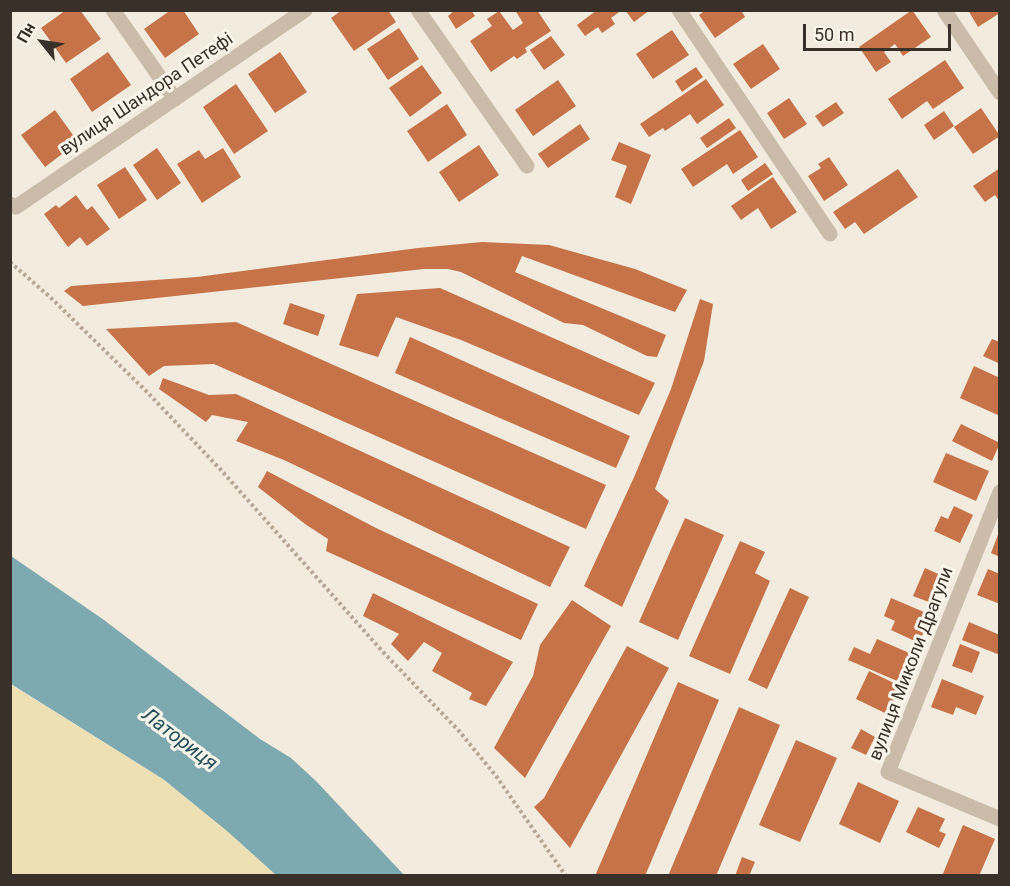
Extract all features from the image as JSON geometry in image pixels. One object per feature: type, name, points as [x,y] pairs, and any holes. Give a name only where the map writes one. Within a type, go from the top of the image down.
[{"type":"street","points":[[113,10],[175,99]]},
{"type":"street","name":"вулиця Шандора Петефі","points":[[10,204],[16,207],[305,10]]},
{"type":"street","points":[[418,10],[527,166]]},
{"type":"street","points":[[679,10],[830,234]]},
{"type":"street","points":[[944,10],[999,93]]},
{"type":"street","name":"вулиця Миколи Драгули","points":[[999,492],[888,772],[999,819]]},
{"type":"path","points":[[10,262],[148,393],[221,470],[382,652],[459,731],[496,776],[566,876]]},
{"type":"sand","points":[[10,684],[163,779],[227,831],[276,875],[11,875]]},
{"type":"water","name":"Латориця","points":[[11,556],[104,620],[260,739],[291,758],[316,781],[404,875],[276,875],[227,831],[163,779],[11,684]]},
{"type":"building","points":[[66,10],[80,10],[101,39],[66,63],[41,28]]},
{"type":"building","points":[[171,10],[183,10],[199,34],[165,58],[144,29]]},
{"type":"building","points":[[342,10],[388,10],[396,22],[354,51],[331,18]]},
{"type":"building","points":[[455,10],[471,10],[475,16],[456,29],[448,16]]},
{"type":"building","points":[[515,10],[537,10],[551,31],[525,48],[527,52],[517,59],[514,56],[491,72],[470,41],[492,26],[487,19],[499,11],[513,30],[523,23]]},
{"type":"building","points":[[597,10],[622,10],[611,18],[615,24],[602,33],[598,27],[585,36],[577,25]]},
{"type":"building","points":[[625,10],[650,10],[634,22]]},
{"type":"building","points":[[706,10],[741,10],[745,17],[715,38],[699,15]]},
{"type":"building","points":[[912,10],[931,37],[903,56],[895,44],[884,52],[891,62],[876,72],[859,47]]},
{"type":"building","points":[[968,10],[1000,10],[1000,13],[978,27]]},
{"type":"building","points":[[399,28],[419,59],[388,80],[367,49]]},
{"type":"building","points":[[672,30],[689,55],[653,79],[636,54]]},
{"type":"building","points":[[551,36],[565,55],[544,70],[530,50]]},
{"type":"building","points":[[763,44],[780,69],[751,89],[733,64]]},
{"type":"building","points":[[108,52],[131,85],[92,112],[70,79]]},
{"type":"building","points":[[280,52],[307,92],[275,113],[248,74]]},
{"type":"building","points":[[945,60],[964,88],[933,109],[927,101],[902,119],[888,99]]},
{"type":"building","points":[[422,65],[442,93],[410,117],[389,88]]},
{"type":"building","points":[[696,67],[703,77],[682,92],[675,81]]},
{"type":"building","points":[[706,79],[724,105],[697,124],[690,114],[665,131],[663,128],[649,137],[640,124]]},
{"type":"building","points":[[558,80],[576,106],[533,136],[515,110]]},
{"type":"building","points":[[236,84],[268,131],[234,154],[203,107]]},
{"type":"building","points":[[789,98],[807,124],[784,139],[767,113]]},
{"type":"building","points":[[836,102],[844,113],[823,127],[815,116]]},
{"type":"building","points":[[447,104],[467,135],[428,162],[407,131]]},
{"type":"building","points":[[981,108],[1000,136],[973,154],[954,127]]},
{"type":"building","points":[[55,110],[78,142],[45,167],[21,135]]},
{"type":"building","points":[[944,111],[954,126],[934,140],[924,125]]},
{"type":"building","points":[[729,118],[736,128],[707,148],[700,138]]},
{"type":"building","points":[[580,124],[590,139],[548,168],[538,154]]},
{"type":"building","points":[[740,130],[758,157],[733,174],[727,164],[693,187],[681,169]]},
{"type":"building","points":[[619,142],[651,155],[631,204],[615,197],[627,166],[611,160]]},
{"type":"building","points":[[479,145],[499,175],[459,202],[439,172]]},
{"type":"building","points":[[157,148],[181,183],[157,200],[133,165]]},
{"type":"building","points":[[223,148],[241,177],[202,203],[177,164],[199,150],[205,159]]},
{"type":"building","points":[[829,157],[848,185],[824,201],[808,176],[821,168],[818,164]]},
{"type":"building","points":[[765,163],[773,174],[748,191],[741,180]]},
{"type":"building","points":[[125,167],[147,200],[119,219],[97,185]]},
{"type":"building","points":[[1000,168],[1000,202],[995,195],[985,202],[973,186]]},
{"type":"building","points":[[898,169],[918,197],[864,234],[855,222],[845,229],[833,212]]},
{"type":"building","points":[[773,177],[797,212],[771,229],[758,208],[741,220],[731,206]]},
{"type":"building","points":[[76,195],[87,210],[92,206],[110,229],[87,246],[80,237],[68,247],[44,214],[56,205],[59,208]]},
{"type":"building","points":[[482,242],[549,245],[635,269],[687,290],[675,312],[522,256],[515,272],[666,335],[657,357],[647,356],[583,325],[564,323],[461,272],[448,269],[424,269],[83,306],[64,291],[71,286],[197,277],[418,248]]},
{"type":"building","points":[[440,288],[655,383],[639,415],[461,340],[396,317],[378,357],[339,345],[357,294]]},
{"type":"building","points":[[700,299],[713,304],[704,361],[655,489],[669,501],[622,607],[584,586],[635,475],[671,389]]},
{"type":"building","points":[[290,303],[325,315],[318,336],[283,324]]},
{"type":"building","points":[[236,322],[606,485],[586,529],[214,364],[164,366],[149,376],[106,329]]},
{"type":"building","points":[[410,337],[630,436],[616,468],[395,373]]},
{"type":"building","points":[[992,339],[1000,342],[1000,364],[983,356]]},
{"type":"building","points":[[974,366],[1000,378],[1000,416],[960,398]]},
{"type":"building","points":[[163,378],[209,395],[236,394],[570,547],[550,587],[284,460],[236,441],[248,422],[212,415],[206,422],[159,389]]},
{"type":"building","points":[[961,424],[1000,443],[992,461],[952,441]]},
{"type":"building","points":[[946,453],[989,471],[976,501],[933,482]]},
{"type":"building","points":[[267,471],[376,528],[538,604],[521,640],[326,551],[328,539],[258,487]]},
{"type":"building","points":[[954,506],[973,515],[960,543],[934,531],[941,516],[948,519]]},
{"type":"building","points":[[685,518],[724,535],[678,640],[639,622]]},
{"type":"building","points":[[1000,532],[1000,557],[991,553]]},
{"type":"building","points":[[740,541],[765,552],[755,573],[770,581],[730,674],[689,656]]},
{"type":"building","points":[[925,568],[945,577],[934,604],[913,596]]},
{"type":"building","points":[[988,569],[1000,574],[1000,604],[977,595]]},
{"type":"building","points":[[790,588],[809,597],[767,689],[748,680]]},
{"type":"building","points":[[373,593],[513,662],[486,706],[469,699],[472,693],[432,671],[442,653],[424,642],[408,661],[391,644],[399,634],[363,616]]},
{"type":"building","points":[[891,598],[931,615],[919,643],[891,630],[895,621],[884,616]]},
{"type":"building","points":[[572,600],[611,626],[525,778],[494,748],[533,676],[540,645]]},
{"type":"building","points":[[969,622],[1000,635],[1000,655],[962,640]]},
{"type":"building","points":[[877,639],[914,655],[902,683],[848,660],[854,647],[870,654]]},
{"type":"building","points":[[960,644],[980,652],[972,673],[952,666]]},
{"type":"building","points":[[627,646],[669,668],[570,848],[534,807],[544,798]]},
{"type":"building","points":[[869,671],[900,686],[887,714],[856,699]]},
{"type":"building","points":[[942,679],[984,696],[976,715],[956,707],[953,715],[931,707]]},
{"type":"building","points":[[678,682],[719,700],[645,876],[595,876]]},
{"type":"building","points":[[739,707],[780,725],[716,876],[668,876]]},
{"type":"building","points":[[861,729],[875,737],[866,755],[851,748]]},
{"type":"building","points":[[796,740],[837,758],[800,842],[759,825]]},
{"type":"building","points":[[858,782],[899,801],[880,843],[839,824]]},
{"type":"building","points":[[918,807],[945,819],[939,831],[946,834],[939,848],[906,832]]},
{"type":"building","points":[[963,825],[995,839],[979,876],[942,876]]},
{"type":"building","points":[[742,857],[755,862],[749,876],[735,876]]}]
